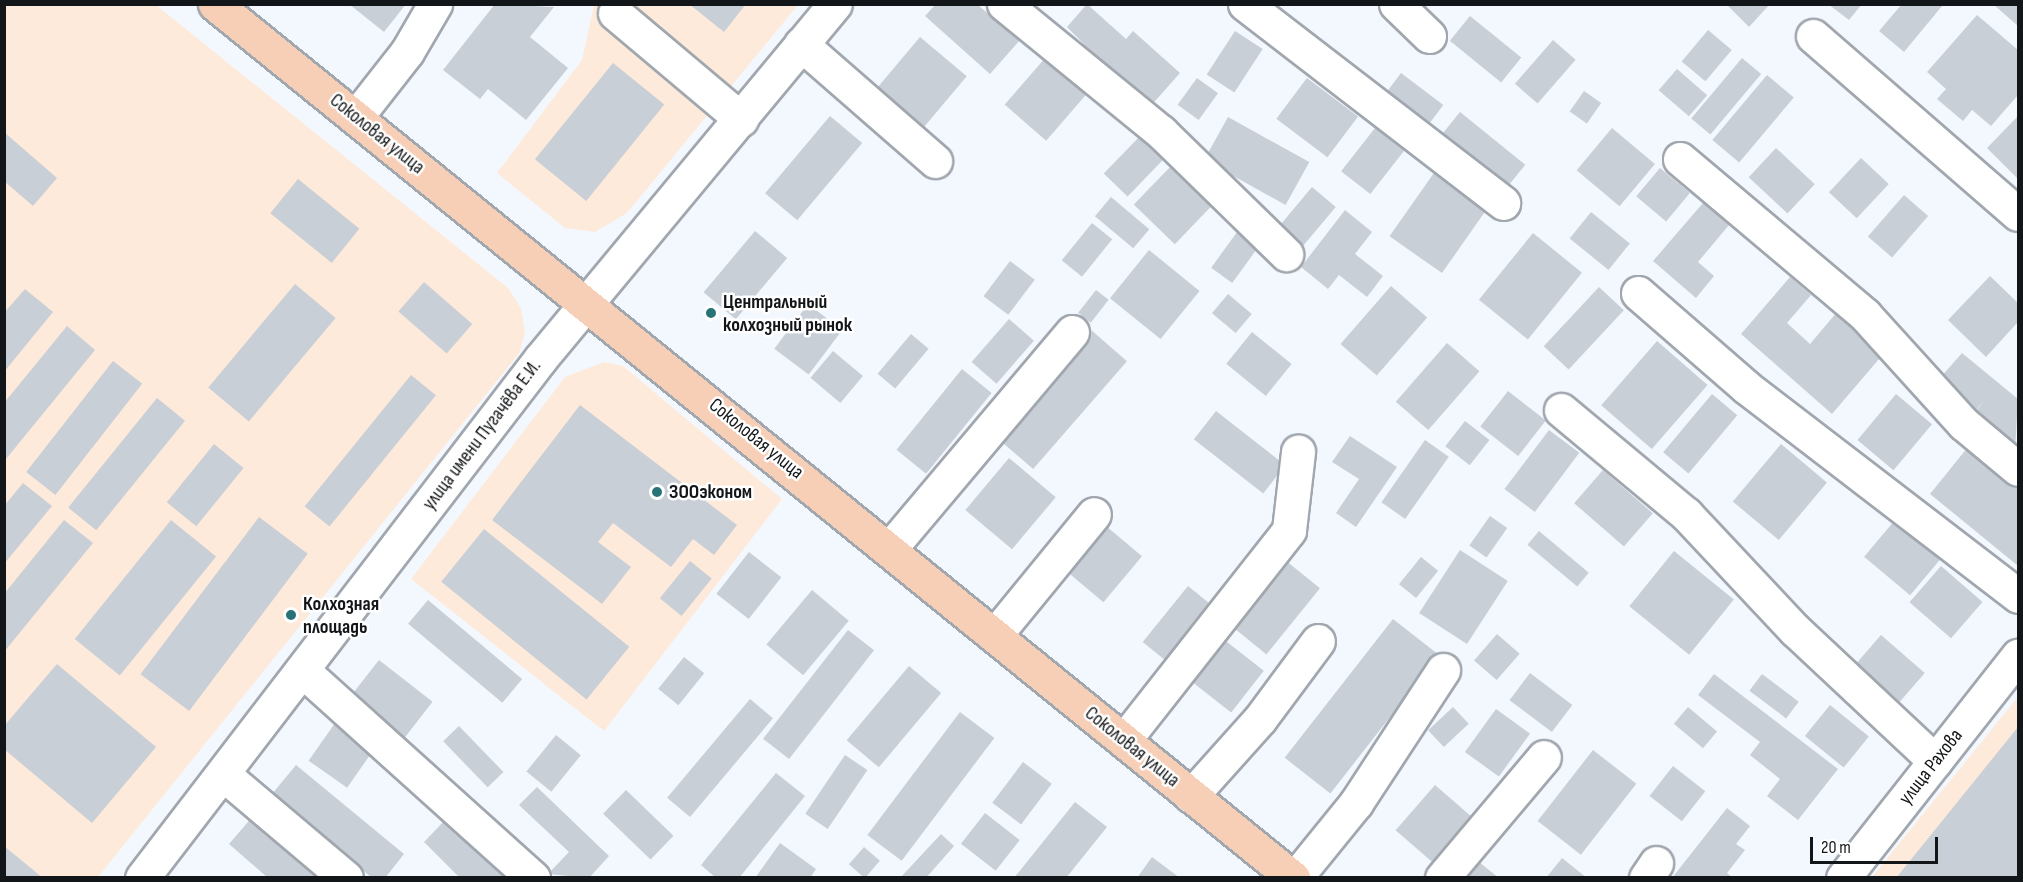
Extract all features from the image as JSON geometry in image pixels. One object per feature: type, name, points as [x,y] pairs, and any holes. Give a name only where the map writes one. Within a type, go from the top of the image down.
[{"type":"main road","name":"Соколовая улица","points":[[215,4],[891,547],[1191,796],[1294,878]]},
{"type":"street","points":[[356,117],[407,52],[435,4]]},
{"type":"street","name":"улица имени Пугачёва Е.И.","points":[[142,878],[587,303],[835,4]]},
{"type":"street","points":[[1004,4],[1161,132],[1286,254]]},
{"type":"street","points":[[1245,4],[1503,203]]},
{"type":"street","points":[[1396,4],[1429,36]]},
{"type":"street","points":[[615,13],[741,119]]},
{"type":"street","points":[[1813,36],[2019,214]]},
{"type":"street","points":[[801,44],[935,161]]},
{"type":"street","points":[[1680,159],[1865,315],[1964,424],[2019,469]]},
{"type":"street","points":[[1638,293],[1746,387],[2019,596]]},
{"type":"street","points":[[891,547],[1072,332]]},
{"type":"street","points":[[1562,410],[1686,514],[1795,630],[1935,761]]},
{"type":"street","points":[[1124,740],[1289,530],[1298,452]]},
{"type":"street","points":[[995,635],[1094,514]]},
{"type":"street","points":[[1191,796],[1260,718],[1318,640]]},
{"type":"street","name":"улица Рахова","points":[[1843,878],[2019,656]]},
{"type":"street","points":[[302,670],[533,878]]},
{"type":"street","points":[[1294,878],[1356,803],[1443,670]]},
{"type":"street","points":[[1442,878],[1544,757]]},
{"type":"street","points":[[223,774],[346,878]]},
{"type":"shaded area","points":[[5,5],[156,5],[508,288],[521,308],[525,331],[520,352],[98,877],[5,878]]},
{"type":"shaded area","points":[[594,5],[798,5],[627,213],[595,232],[565,228],[497,173],[582,60]]},
{"type":"shaded area","points":[[604,362],[623,366],[782,499],[604,731],[411,579],[565,377]]},
{"type":"shaded area","points":[[2018,697],[2018,877],[1872,877]]},
{"type":"building","points":[[349,4],[406,4],[384,32]]},
{"type":"building","points":[[495,4],[554,7],[530,37],[568,68],[526,120],[488,89],[480,99],[443,70]]},
{"type":"building","points":[[689,4],[746,4],[724,32]]},
{"type":"building","points":[[1087,4],[1126,39],[1133,31],[1180,73],[1148,109],[1067,27]]},
{"type":"building","points":[[1726,4],[1770,4],[1749,27]]},
{"type":"building","points":[[1828,4],[1862,4],[1849,20]]},
{"type":"building","points":[[1902,4],[1942,6],[1904,52],[1879,31]]},
{"type":"building","points":[[1993,4],[2018,4],[2018,26]]},
{"type":"building","points":[[935,5],[978,5],[1019,41],[990,74],[925,16]]},
{"type":"building","points":[[1977,15],[2018,50],[2018,95],[1991,126],[1972,110],[1963,121],[1937,99],[1946,89],[1927,72]]},
{"type":"building","points":[[1470,16],[1521,58],[1501,82],[1450,41]]},
{"type":"building","points":[[1708,30],[1732,50],[1705,81],[1682,61]]},
{"type":"building","points":[[1235,31],[1263,49],[1234,93],[1207,75]]},
{"type":"building","points":[[920,37],[967,76],[922,129],[876,90]]},
{"type":"building","points":[[1553,40],[1576,60],[1538,103],[1515,84]]},
{"type":"building","points":[[1046,57],[1088,93],[1046,141],[1005,105]]},
{"type":"building","points":[[1742,58],[1761,74],[1710,135],[1691,119]]},
{"type":"building","points":[[613,63],[664,105],[586,201],[535,159]]},
{"type":"building","points":[[1677,69],[1707,95],[1689,116],[1659,90]]},
{"type":"building","points":[[1401,73],[1443,105],[1428,126],[1385,94]]},
{"type":"building","points":[[1767,75],[1794,97],[1739,163],[1712,140]]},
{"type":"building","points":[[1197,78],[1218,93],[1199,120],[1178,105]]},
{"type":"building","points":[[1307,78],[1358,117],[1327,157],[1276,119]]},
{"type":"building","points":[[1584,91],[1601,103],[1587,124],[1570,111]]},
{"type":"building","points":[[1460,112],[1525,165],[1508,187],[1442,134]]},
{"type":"building","points":[[830,116],[862,143],[797,220],[765,193]]},
{"type":"building","points":[[2018,116],[2018,179],[1987,148]]},
{"type":"building","points":[[1228,117],[1309,162],[1286,205],[1204,160]]},
{"type":"building","points":[[1375,128],[1404,151],[1370,194],[1341,171]]},
{"type":"building","points":[[1612,128],[1655,164],[1620,206],[1577,170]]},
{"type":"building","points":[[4,132],[57,178],[33,206],[4,181]]},
{"type":"building","points":[[1142,134],[1166,157],[1128,196],[1104,174]]},
{"type":"building","points":[[1776,148],[1815,184],[1787,213],[1749,177]]},
{"type":"building","points":[[1861,158],[1889,184],[1857,218],[1829,192]]},
{"type":"building","points":[[1172,165],[1213,205],[1175,244],[1134,205]]},
{"type":"building","points":[[1660,168],[1690,193],[1666,221],[1636,196]]},
{"type":"building","points":[[1436,170],[1488,207],[1442,273],[1390,236]]},
{"type":"building","points":[[298,179],[359,229],[332,263],[270,213]]},
{"type":"building","points":[[1312,187],[1336,207],[1300,249],[1277,229]]},
{"type":"building","points":[[1904,195],[1928,216],[1892,258],[1868,237]]},
{"type":"building","points":[[1111,197],[1149,229],[1133,248],[1095,216]]},
{"type":"building","points":[[1703,203],[1729,225],[1698,262],[1714,276],[1696,298],[1653,261]]},
{"type":"building","points":[[1345,210],[1372,232],[1355,254],[1383,276],[1367,297],[1339,275],[1328,289],[1301,267]]},
{"type":"building","points":[[1591,212],[1630,243],[1608,270],[1570,238]]},
{"type":"building","points":[[1092,223],[1112,239],[1082,277],[1062,260]]},
{"type":"building","points":[[1240,228],[1261,243],[1232,283],[1211,268]]},
{"type":"building","points":[[755,231],[787,258],[736,319],[704,292]]},
{"type":"building","points":[[1533,233],[1582,273],[1528,339],[1479,300]]},
{"type":"building","points":[[1149,250],[1200,291],[1160,339],[1110,298]]},
{"type":"building","points":[[1010,261],[1035,280],[1008,315],[984,296]]},
{"type":"building","points":[[1990,276],[2018,303],[2018,322],[1986,357],[1948,320]]},
{"type":"building","points":[[1790,277],[1811,295],[1787,323],[1810,344],[1837,312],[1885,352],[1832,414],[1741,334]]},
{"type":"building","points":[[424,282],[472,324],[447,353],[398,311]]},
{"type":"building","points":[[295,284],[336,318],[249,421],[208,387]]},
{"type":"building","points":[[1391,286],[1427,317],[1377,376],[1340,344]]},
{"type":"building","points":[[1599,287],[1624,310],[1569,369],[1544,346]]},
{"type":"building","points":[[25,289],[53,312],[4,372],[4,313]]},
{"type":"building","points":[[1096,290],[1109,300],[1091,323],[1078,313]]},
{"type":"building","points":[[1228,294],[1252,314],[1236,333],[1212,313]]},
{"type":"building","points":[[808,304],[842,330],[809,375],[774,349]]},
{"type":"building","points":[[1009,319],[1034,341],[997,384],[972,362]]},
{"type":"building","points":[[67,326],[95,350],[6,459],[4,403]]},
{"type":"building","points":[[1090,329],[1127,361],[1033,469],[996,437]]},
{"type":"building","points":[[1252,332],[1292,364],[1266,396],[1226,364]]},
{"type":"building","points":[[911,334],[929,349],[895,389],[878,374]]},
{"type":"building","points":[[1657,341],[1708,385],[1652,449],[1601,405]]},
{"type":"building","points":[[1447,343],[1479,371],[1428,430],[1396,402]]},
{"type":"building","points":[[833,351],[863,376],[840,403],[811,378]]},
{"type":"building","points":[[1962,353],[2018,399],[2015,451],[1971,417],[1985,400],[1976,410],[1940,378]]},
{"type":"building","points":[[113,361],[142,384],[55,495],[26,472]]},
{"type":"building","points":[[962,369],[992,393],[926,474],[897,450]]},
{"type":"building","points":[[411,375],[436,395],[330,526],[305,506]]},
{"type":"building","points":[[1508,391],[1546,421],[1518,456],[1480,426]]},
{"type":"building","points":[[1712,394],[1737,415],[1688,473],[1663,452]]},
{"type":"building","points":[[1896,394],[1932,424],[1893,470],[1857,440]]},
{"type":"building","points":[[157,398],[185,421],[96,530],[68,508]]},
{"type":"building","points":[[580,405],[737,525],[714,555],[693,539],[671,567],[613,523],[598,542],[631,567],[602,604],[492,520]]},
{"type":"building","points":[[1216,411],[1285,465],[1263,494],[1194,439]]},
{"type":"building","points":[[1465,421],[1489,440],[1470,465],[1445,446]]},
{"type":"building","points":[[1549,430],[1579,453],[1535,512],[1504,489]]},
{"type":"building","points":[[1350,436],[1397,467],[1356,527],[1336,513],[1359,479],[1332,462]]},
{"type":"building","points":[[1425,440],[1449,457],[1405,519],[1381,502]]},
{"type":"building","points":[[1972,442],[2018,480],[2017,565],[1930,494]]},
{"type":"building","points":[[214,444],[244,468],[196,526],[167,502]]},
{"type":"building","points":[[1781,444],[1827,483],[1779,540],[1733,501]]},
{"type":"building","points":[[1009,458],[1056,497],[1012,549],[965,510]]},
{"type":"building","points":[[1603,470],[1653,513],[1624,547],[1574,503]]},
{"type":"building","points":[[23,483],[52,506],[4,564],[4,506]]},
{"type":"building","points":[[1490,516],[1507,528],[1487,558],[1469,545]]},
{"type":"building","points":[[259,517],[308,554],[189,711],[140,674]]},
{"type":"building","points":[[64,520],[93,543],[4,652],[4,594]]},
{"type":"building","points":[[171,520],[216,557],[120,675],[75,639]]},
{"type":"building","points":[[1895,520],[1941,559],[1910,595],[1864,557]]},
{"type":"building","points":[[1106,526],[1142,556],[1103,602],[1067,572]]},
{"type":"building","points":[[484,529],[629,647],[587,700],[441,582]]},
{"type":"building","points":[[1539,531],[1589,573],[1577,587],[1527,545]]},
{"type":"building","points":[[1460,550],[1508,581],[1467,644],[1419,613]]},
{"type":"building","points":[[1674,551],[1734,599],[1689,655],[1629,606]]},
{"type":"building","points":[[749,552],[781,577],[749,619],[716,594]]},
{"type":"building","points":[[1421,557],[1438,571],[1416,598],[1399,584]]},
{"type":"building","points":[[1285,560],[1320,588],[1266,654],[1232,626]]},
{"type":"building","points":[[690,561],[712,579],[682,616],[660,598]]},
{"type":"building","points":[[1941,566],[1983,602],[1951,638],[1910,602]]},
{"type":"building","points":[[1188,586],[1215,608],[1170,664],[1143,642]]},
{"type":"building","points":[[812,590],[849,621],[803,675],[766,644]]},
{"type":"building","points":[[428,600],[522,679],[502,703],[408,624]]},
{"type":"building","points":[[1393,619],[1439,655],[1330,793],[1285,758]]},
{"type":"building","points":[[848,630],[874,650],[789,759],[763,739]]},
{"type":"building","points":[[1497,634],[1520,654],[1497,680],[1474,660]]},
{"type":"building","points":[[1881,635],[1925,673],[1895,708],[1851,670]]},
{"type":"building","points":[[1222,638],[1264,671],[1231,712],[1189,680]]},
{"type":"building","points":[[684,657],[704,673],[678,705],[658,689]]},
{"type":"building","points":[[379,660],[433,702],[402,740],[349,699]]},
{"type":"building","points":[[57,664],[156,747],[92,823],[4,749],[4,726]]},
{"type":"building","points":[[909,666],[941,693],[879,767],[847,740]]},
{"type":"building","points":[[1530,673],[1572,705],[1552,732],[1510,700]]},
{"type":"building","points":[[1714,674],[1838,769],[1798,820],[1767,796],[1780,779],[1750,755],[1760,742],[1698,695]]},
{"type":"building","points":[[1762,674],[1799,702],[1786,718],[1749,691]]},
{"type":"building","points":[[750,699],[773,718],[690,817],[667,798]]},
{"type":"building","points":[[1830,705],[1869,736],[1844,768],[1805,736]]},
{"type":"building","points":[[1453,707],[1469,724],[1444,747],[1428,730]]},
{"type":"building","points":[[1688,707],[1717,731],[1703,748],[1674,724]]},
{"type":"building","points":[[1496,709],[1530,734],[1499,777],[1465,752]]},
{"type":"building","points":[[960,712],[994,738],[902,861],[867,835]]},
{"type":"building","points":[[335,723],[374,750],[347,788],[309,761]]},
{"type":"building","points":[[459,726],[503,772],[488,787],[443,741]]},
{"type":"building","points":[[2018,727],[2018,878],[1896,878]]},
{"type":"building","points":[[556,735],[581,755],[551,792],[526,772]]},
{"type":"building","points":[[1593,750],[1636,784],[1581,855],[1538,821]]},
{"type":"building","points":[[845,755],[867,770],[828,829],[805,814]]},
{"type":"building","points":[[1023,762],[1052,784],[1021,824],[992,803]]},
{"type":"building","points":[[296,765],[404,854],[385,878],[372,878],[272,794]]},
{"type":"building","points":[[1673,766],[1705,791],[1682,821],[1650,796]]},
{"type":"building","points":[[776,773],[805,796],[739,878],[716,878],[701,865]]},
{"type":"building","points":[[1435,785],[1473,818],[1433,863],[1396,830]]},
{"type":"building","points":[[537,787],[609,856],[589,878],[548,874],[569,852],[519,805]]},
{"type":"building","points":[[626,790],[673,836],[651,860],[603,814]]},
{"type":"building","points":[[1075,802],[1107,827],[1066,878],[1014,878]]},
{"type":"building","points":[[1727,808],[1750,826],[1736,844],[1745,850],[1727,873],[1733,878],[1672,878]]},
{"type":"building","points":[[985,813],[1020,840],[996,871],[961,844]]},
{"type":"building","points":[[254,815],[325,878],[268,878],[229,844]]},
{"type":"building","points":[[448,817],[510,878],[460,878],[424,842]]},
{"type":"building","points":[[941,834],[954,846],[926,878],[900,878]]},
{"type":"building","points":[[780,843],[816,869],[810,878],[755,878]]},
{"type":"building","points":[[4,846],[43,878],[4,878]]},
{"type":"building","points":[[864,847],[880,861],[865,878],[849,864]]},
{"type":"building","points":[[1152,857],[1180,878],[1137,878]]},
{"type":"building","points":[[1474,858],[1499,878],[1458,878]]},
{"type":"building","points":[[1562,858],[1587,878],[1546,878]]},
{"type":"place","name":"Центральный колхозный рынок","points":[[711,313]]},
{"type":"place","name":"ЗООэконом","points":[[657,492]]},
{"type":"place","name":"Колхозная площадь","points":[[291,615]]}]
